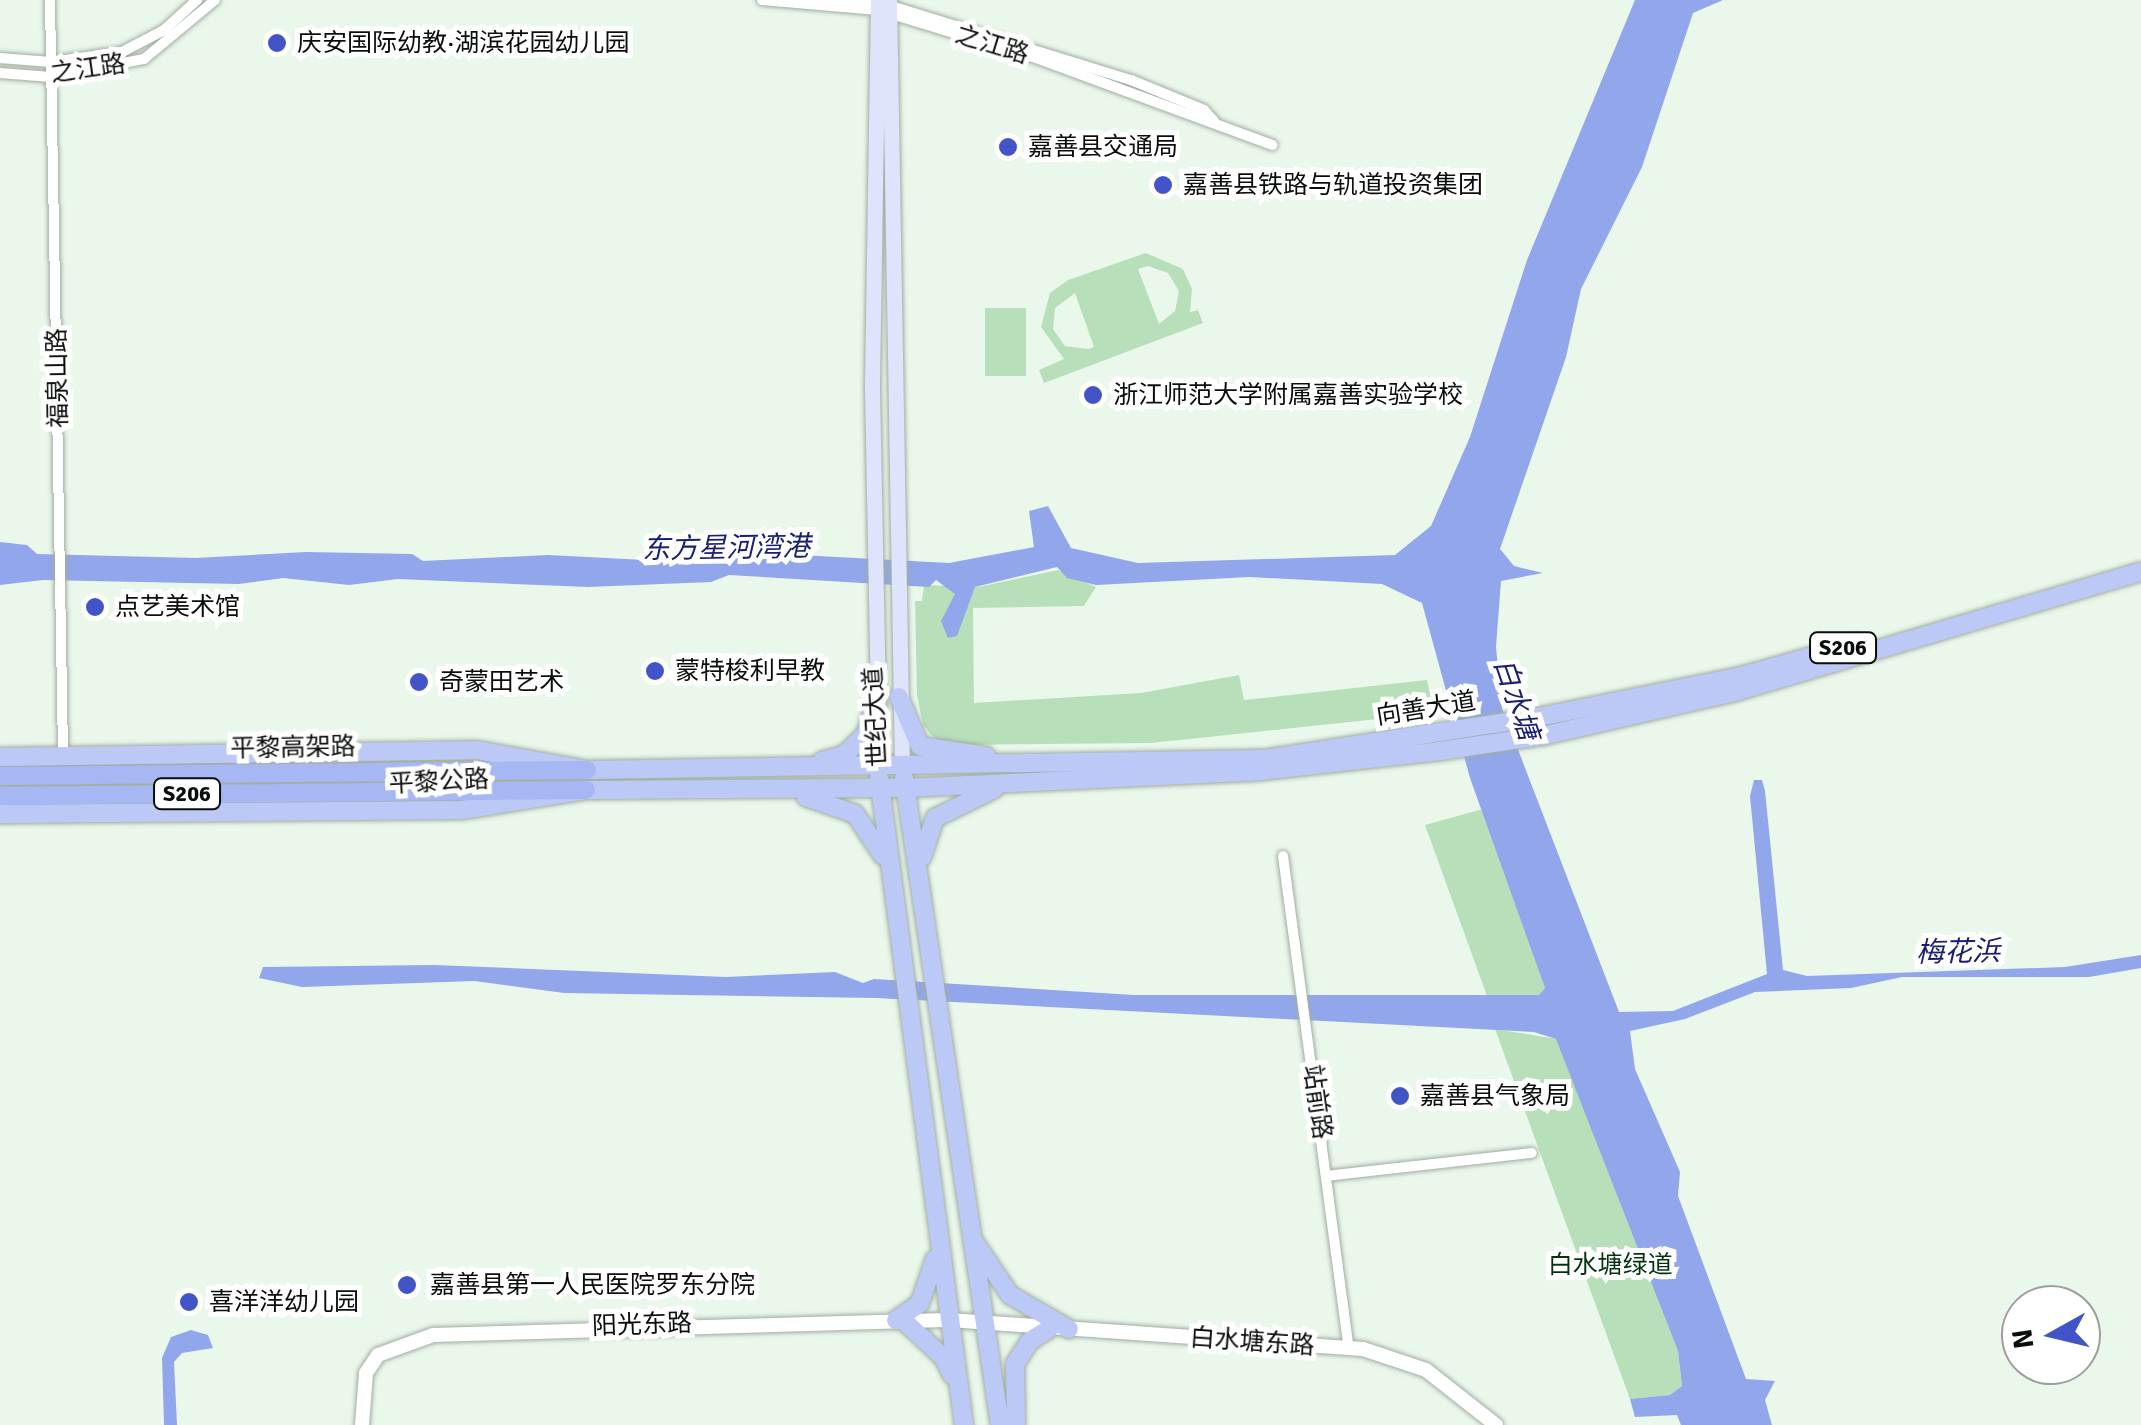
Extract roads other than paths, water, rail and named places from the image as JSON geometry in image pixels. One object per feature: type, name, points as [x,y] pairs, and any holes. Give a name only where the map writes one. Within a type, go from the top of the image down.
[{"type":"highway","name":"平黎高架路","points":[[0,776],[587,770]]},
{"type":"highway","name":"平黎高架路","points":[[0,796],[586,790]]},
{"type":"main road","name":"世纪大道","points":[[883,5],[874,548],[880,788],[964,1425]]},
{"type":"main road","name":"世纪大道","points":[[883,5],[902,767],[1000,1425]]},
{"type":"main road","name":"向善大道","points":[[1540,726],[1738,678],[2141,560]]},
{"type":"main road","name":"向善大道","points":[[880,788],[1014,774],[1264,759],[1439,742],[1540,726],[1738,692],[2141,572]]},
{"type":"main road","points":[[799,768],[855,746],[872,720],[877,694]]},
{"type":"main road","points":[[899,697],[920,746],[1014,774]]},
{"type":"main road","name":"平黎公路","points":[[0,757],[476,750],[587,770],[879,768]]},
{"type":"main road","name":"向善大道","points":[[879,768],[1014,774]]},
{"type":"main road","points":[[919,883],[924,839],[935,818],[952,804],[1014,774]]},
{"type":"main road","points":[[747,788],[819,798],[856,814],[880,846],[892,886]]},
{"type":"main road","name":"平黎公路","points":[[0,814],[462,810],[586,790],[880,788]]},
{"type":"main road","points":[[930,1184],[933,1276],[920,1303],[900,1320],[943,1357],[959,1392]]},
{"type":"main road","points":[[971,1238],[1010,1295],[1060,1328]]},
{"type":"main road","points":[[1016,1425],[1015,1364],[1030,1341],[1060,1328]]},
{"type":"street","name":"福泉山路","points":[[50,0],[63,756]]},
{"type":"street","name":"之江路","points":[[0,58],[51,62],[143,43],[198,0]]},
{"type":"street","name":"之江路","points":[[0,73],[51,76],[144,60],[214,0]]},
{"type":"street","name":"之江路","points":[[762,0],[883,5]]},
{"type":"street","name":"之江路","points":[[823,0],[883,5],[1272,145]]},
{"type":"street","name":"站前路","points":[[1284,856],[1349,1348]]},
{"type":"street","points":[[1326,1176],[1532,1152]]},
{"type":"street","name":"阳光东路","points":[[362,1425],[366,1374],[378,1355],[433,1334],[900,1320],[984,1323]]},
{"type":"street","name":"白水塘东路","points":[[984,1323],[1349,1348],[1426,1370],[1496,1425]]},
{"type":"water","points":[[1635,0],[1723,0],[1693,13],[1642,167],[1581,289],[1566,357],[1500,549],[1514,566],[1543,573],[1501,581],[1496,647],[1502,708],[1619,1012],[1673,1011],[1767,974],[1750,796],[1754,780],[1762,780],[1765,791],[1783,970],[1807,976],[2065,967],[2141,955],[2141,968],[2089,977],[1902,977],[1851,988],[1755,992],[1685,1019],[1630,1031],[1635,1069],[1680,1172],[1678,1196],[1746,1379],[1775,1381],[1765,1400],[1772,1425],[1681,1425],[1677,1415],[1635,1417],[1630,1399],[1670,1395],[1682,1386],[1678,1351],[1556,1039],[1534,1032],[876,998],[564,993],[474,981],[302,987],[259,978],[263,967],[434,965],[726,977],[835,972],[863,983],[874,979],[1134,995],[1539,995],[1545,988],[1470,778],[1422,603],[1382,584],[1249,577],[1096,585],[1067,578],[1057,567],[975,587],[957,636],[948,638],[941,621],[955,594],[936,580],[929,587],[729,575],[711,582],[588,587],[398,579],[349,585],[283,578],[239,584],[43,580],[0,585],[0,542],[27,545],[37,554],[196,558],[306,552],[412,554],[423,561],[548,555],[664,561],[708,550],[949,563],[1034,547],[1029,511],[1048,506],[1071,548],[1138,563],[1395,555],[1431,526],[1470,437],[1527,260]]},
{"type":"water","points":[[191,1330],[208,1335],[213,1348],[182,1353],[174,1362],[177,1425],[164,1425],[162,1358],[171,1337]]},
{"type":"place","name":"庆安国际幼教·湖滨花园幼儿园","points":[[277,43]]},
{"type":"place","name":"嘉善县交通局","points":[[1008,147]]},
{"type":"place","name":"嘉善县铁路与轨道投资集团","points":[[1163,185]]},
{"type":"place","name":"浙江师范大学附属嘉善实验学校","points":[[1093,395]]},
{"type":"place","name":"点艺美术馆","points":[[95,607]]},
{"type":"place","name":"蒙特梭利早教","points":[[655,671]]},
{"type":"place","name":"奇蒙田艺术","points":[[419,682]]},
{"type":"place","name":"嘉善县气象局","points":[[1400,1096]]},
{"type":"place","name":"嘉善县第一人民医院罗东分院","points":[[407,1285]]},
{"type":"place","name":"喜洋洋幼儿园","points":[[189,1302]]},
{"type":"water label","name":"东方星河湾港","points":[[726,548]]},
{"type":"water label","name":"白水塘","points":[[1516,699]]},
{"type":"water label","name":"梅花浜","points":[[1958,952]]},
{"type":"park label","name":"白水塘绿道","points":[[1610,1265]]}]
